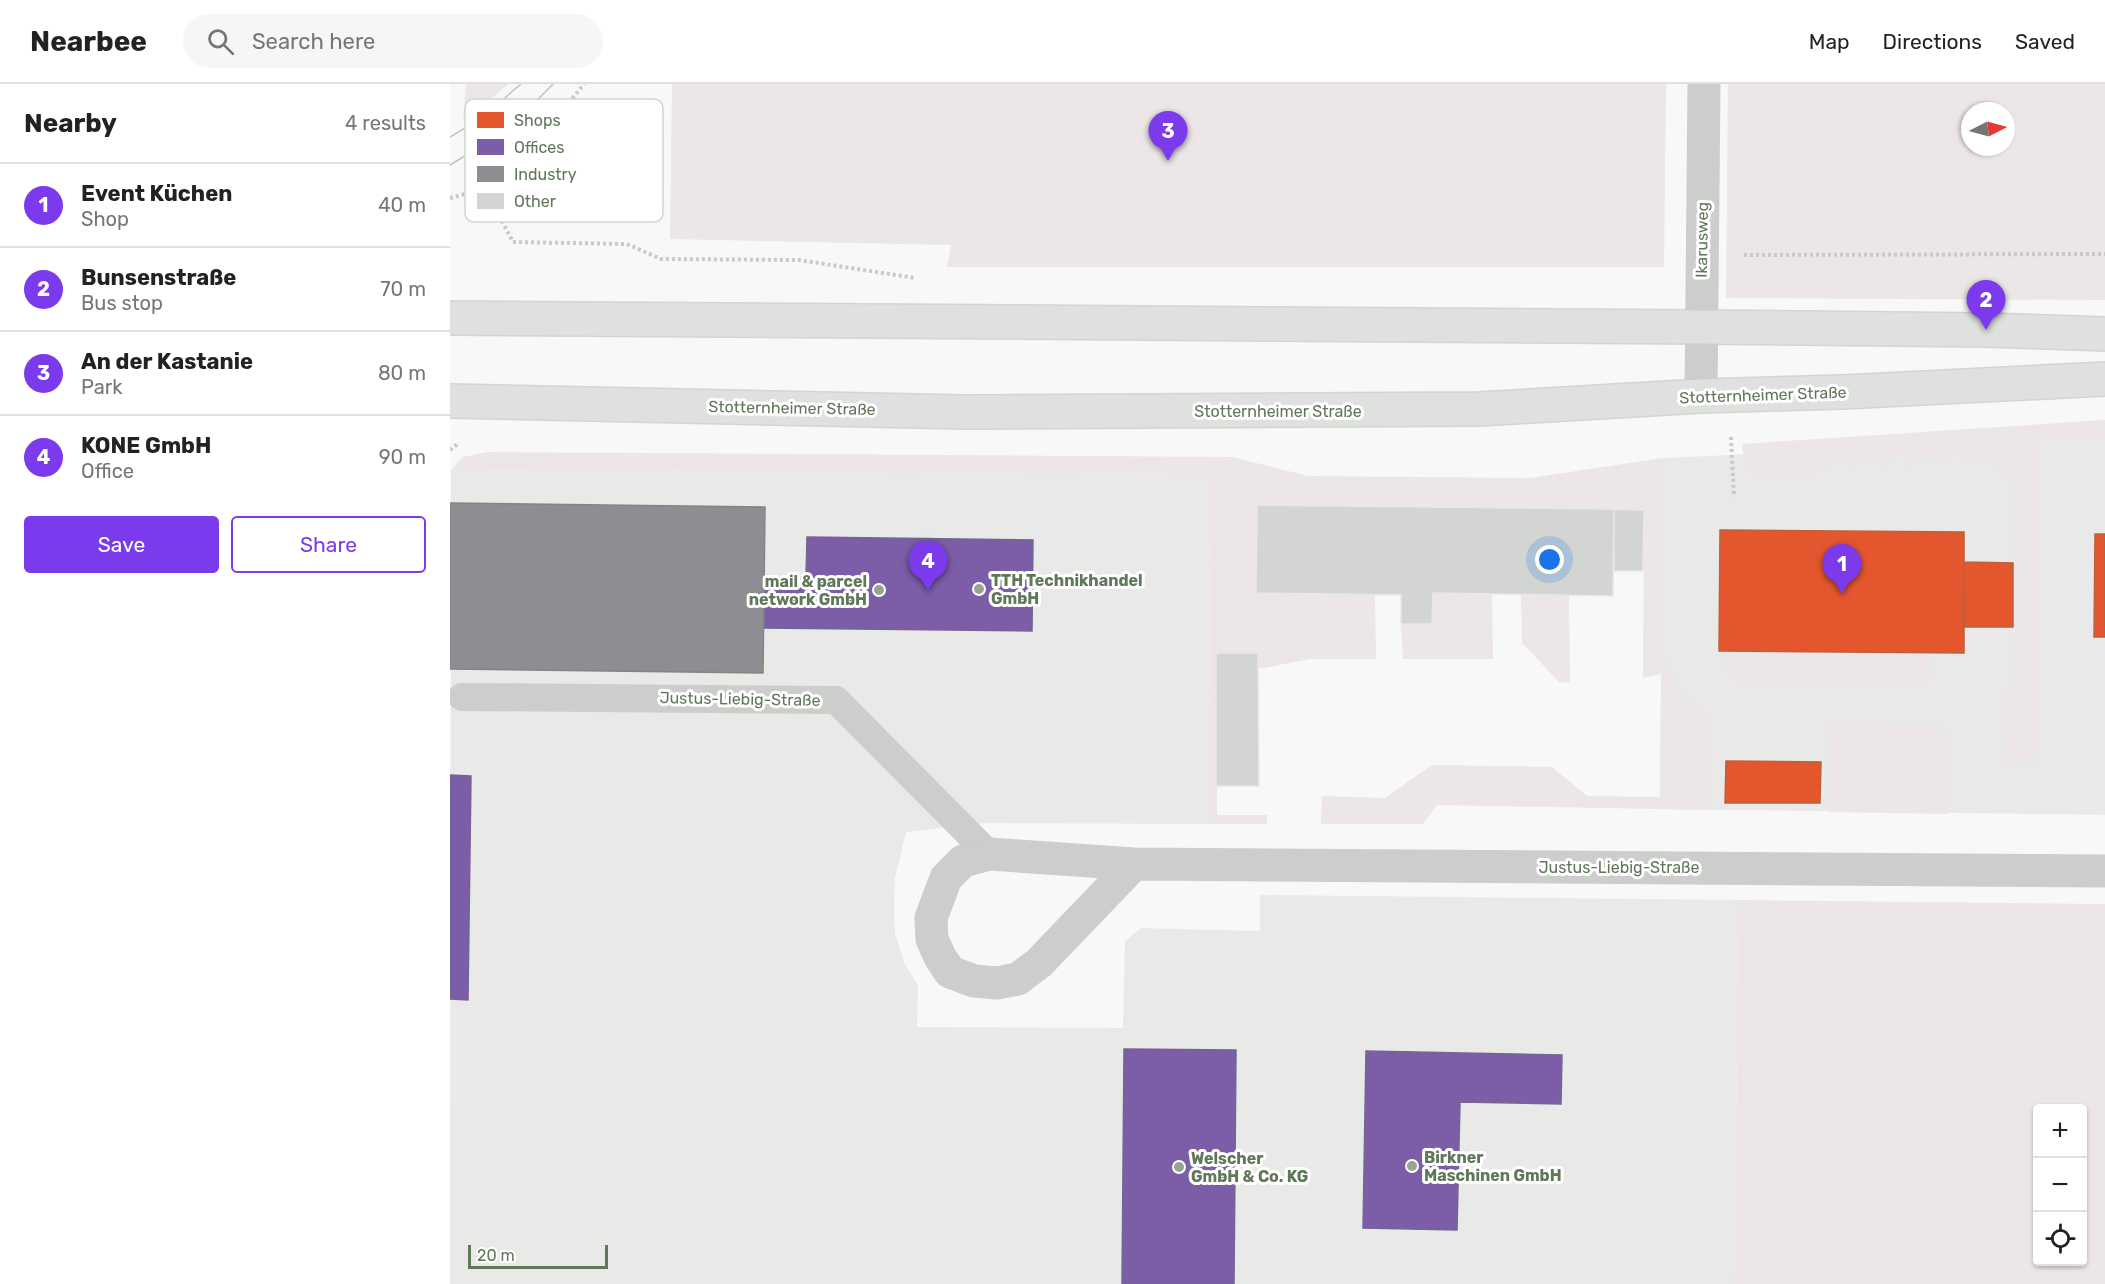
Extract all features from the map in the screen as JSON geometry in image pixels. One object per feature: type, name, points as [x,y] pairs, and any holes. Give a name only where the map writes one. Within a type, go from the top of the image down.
[{"type":"main road","points":[[450,318],[1702,327],[2105,334]]},
{"type":"main road","name":"Stotternheimer Straße","points":[[450,401],[965,412],[1479,410],[1701,396],[1843,392],[2105,378]]},
{"type":"street","name":"Ikarusweg","points":[[1701,396],[1704,84]]},
{"type":"street","name":"Justus-Liebig-Straße","points":[[1134,864],[1039,963],[1018,979],[997,983],[974,981],[950,972],[939,957],[932,939],[931,918],[946,878],[963,861],[989,855],[1134,864],[2105,871]]},
{"type":"lane","name":"Justus-Liebig-Straße","points":[[462,697],[836,700],[989,855]]},
{"type":"path","points":[[572,99],[584,84]]},
{"type":"path","points":[[450,198],[465,194]]},
{"type":"path","points":[[502,222],[513,242],[627,244],[661,259],[799,260],[926,279]]},
{"type":"path","points":[[1701,270],[1741,255],[2105,254]]},
{"type":"path","points":[[1730,430],[1734,497]]},
{"type":"shaded area","points":[[466,84],[509,84],[490,99],[465,99],[465,119],[463,121]]},
{"type":"shaded area","points":[[672,84],[1666,84],[1664,267],[947,267],[951,245],[670,239]]},
{"type":"shaded area","points":[[1728,84],[2105,84],[2105,300],[1726,298]]},
{"type":"shaded area","points":[[2105,420],[2105,438],[2040,441],[2037,761],[2005,761],[2004,698],[2014,690],[2014,486],[1986,449],[1969,462],[1959,449],[1941,463],[1930,450],[1911,465],[1900,452],[1882,466],[1871,452],[1851,468],[1839,453],[1810,476],[1760,478],[1745,465],[1742,444]]},
{"type":"shaded area","points":[[2105,438],[2105,815],[1660,809],[1663,458]]},
{"type":"shaded area","points":[[488,452],[1232,457],[1308,476],[1530,478],[1663,458],[1662,649],[1677,688],[1700,711],[1710,715],[1709,810],[1437,805],[1423,824],[1321,824],[1322,796],[1385,798],[1432,765],[1552,767],[1587,796],[1660,797],[1661,674],[1643,678],[1644,510],[1257,505],[1256,593],[1375,595],[1376,659],[1310,659],[1259,669],[1258,653],[1216,653],[1217,815],[1267,815],[1267,824],[1209,824],[1210,475],[451,470],[463,457]]},
{"type":"shaded area","points":[[451,470],[1210,475],[1209,824],[986,823],[906,832],[895,878],[895,934],[904,962],[918,986],[917,1027],[1123,1028],[1125,941],[1141,928],[1260,931],[1260,895],[1738,900],[1735,1284],[450,1284]]},
{"type":"shaded area","points":[[1433,593],[1492,594],[1493,659],[1403,659],[1401,624],[1432,624]]},
{"type":"shaded area","points":[[1521,595],[1569,595],[1570,683],[1559,682],[1522,643]]},
{"type":"shaded area","points":[[1719,651],[1930,653],[1929,678],[1921,686],[1743,685],[1728,671]]},
{"type":"shaded area","points":[[1829,724],[1939,725],[1948,736],[1947,814],[1829,812]]},
{"type":"shaded area","points":[[1738,900],[2105,904],[2105,1284],[1735,1284]]},
{"type":"building: Shops","points":[[1720,530],[1964,532],[1964,653],[1719,651]]},
{"type":"building: Shops","points":[[2095,534],[2105,534],[2105,637],[2094,637]]},
{"type":"building: Shops","points":[[1964,562],[2013,563],[2013,627],[1963,627]]},
{"type":"building: Shops","points":[[1726,761],[1821,762],[1820,803],[1725,803]]},
{"type":"building: Offices","points":[[807,537],[1033,540],[1032,631],[763,628],[764,577],[806,577]]},
{"type":"building: Offices","points":[[450,775],[471,776],[468,1000],[450,999]]},
{"type":"building: Offices","name":"Welscher GmbH & Co. KG","points":[[1124,1049],[1236,1050],[1234,1284],[1122,1284]]},
{"type":"building: Offices","name":"Birkner Maschinen GmbH","points":[[1366,1051],[1562,1055],[1561,1104],[1460,1102],[1457,1230],[1363,1228]]},
{"type":"building: Industry","points":[[450,503],[765,507],[763,673],[450,669]]},
{"type":"building: Other","points":[[1257,505],[1614,509],[1613,596],[1433,593],[1432,624],[1401,624],[1401,595],[1256,593]]},
{"type":"building: Other","points":[[1614,509],[1644,510],[1643,571],[1614,571]]},
{"type":"building: Other","points":[[1216,653],[1258,653],[1259,786],[1216,786]]},
{"type":"tram line","points":[[503,99],[521,84]]},
{"type":"tram line","points":[[538,99],[553,84]]},
{"type":"tram line","points":[[450,137],[465,128]]},
{"type":"tram line","points":[[450,165],[465,156]]},
{"type":"place","name":"An der Kastanie","points":[[1168,161]]},
{"type":"place","name":"Bunsenstraße","points":[[1986,330]]},
{"type":"place","name":"TTH Technikhandel GmbH","points":[[979,589]]},
{"type":"place","name":"mail & parcel network GmbH","points":[[879,590]]},
{"type":"place","name":"KONE GmbH","points":[[928,591]]},
{"type":"place","name":"Event Küchen","points":[[1842,594]]},
{"type":"place","name":"Birkner Maschinen GmbH","points":[[1412,1166]]},
{"type":"place","name":"Welscher GmbH & Co. KG","points":[[1179,1167]]}]
